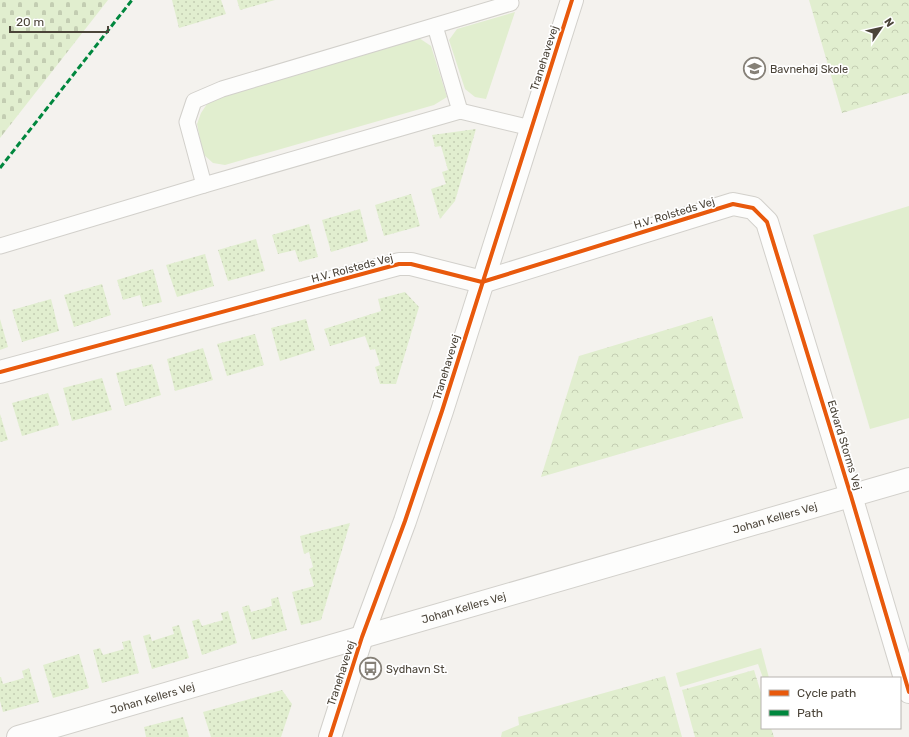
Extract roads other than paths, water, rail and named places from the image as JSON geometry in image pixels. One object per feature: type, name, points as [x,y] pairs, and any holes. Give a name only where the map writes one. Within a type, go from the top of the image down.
[{"type":"street","name":"Tranehavevej","points":[[330,737],[362,637],[406,521],[572,0]]},
{"type":"street","name":"H.V. Rolsteds Vej","points":[[0,372],[399,264],[411,264],[482,282],[732,204],[753,208]]},
{"type":"street","name":"Edvard Storms Vej","points":[[753,208],[766,222],[852,496],[909,692]]},
{"type":"street","name":"Johan Kellers Vej","points":[[18,737],[909,479]]},
{"type":"lane","points":[[204,186],[188,122],[194,101],[222,88],[510,3]]},
{"type":"lane","points":[[435,26],[460,112]]},
{"type":"lane","points":[[0,246],[460,112],[531,128]]},
{"type":"place","name":"Bavnehøj Skole","points":[[754,69]]},
{"type":"place","name":"Sydhavn St.","points":[[371,669]]}]
